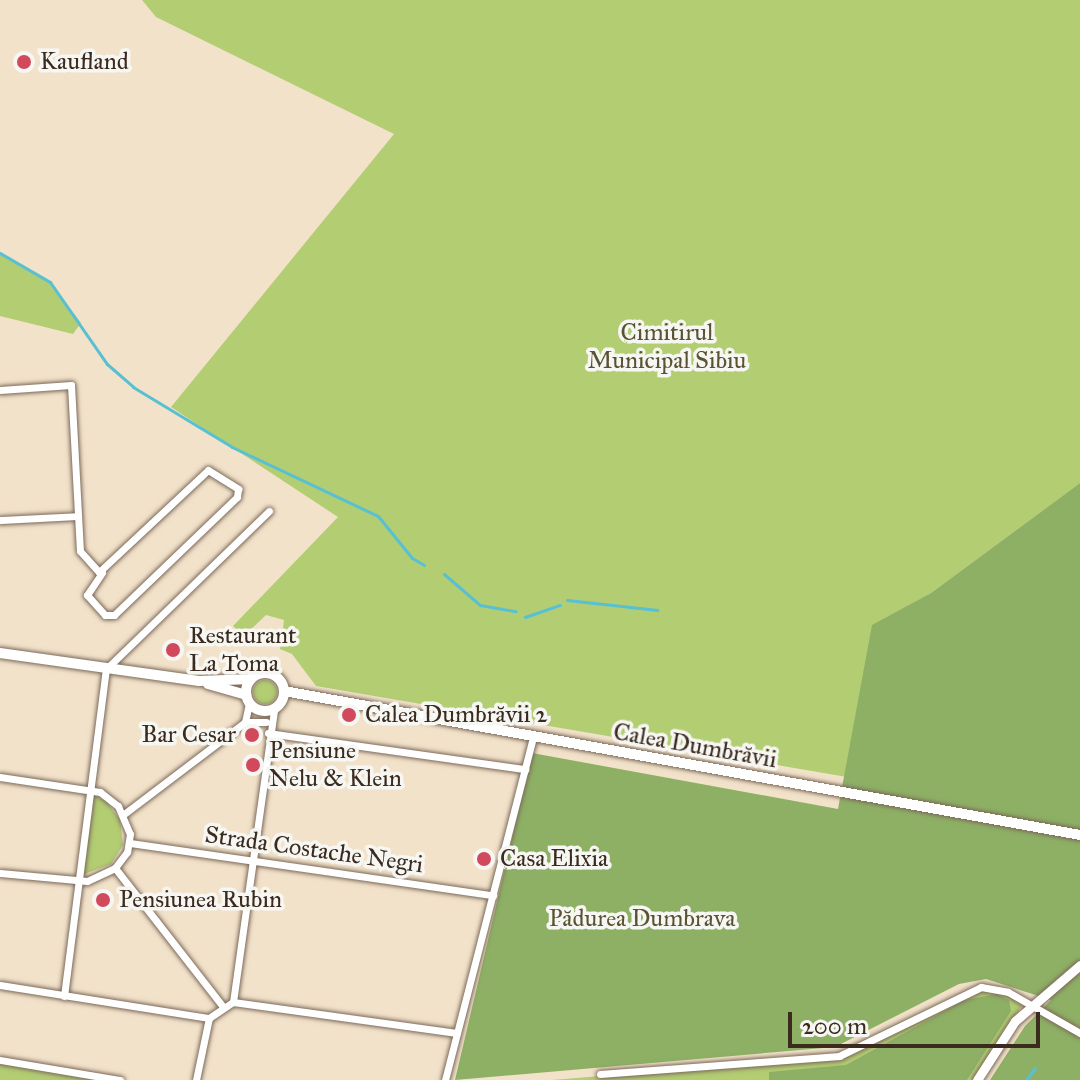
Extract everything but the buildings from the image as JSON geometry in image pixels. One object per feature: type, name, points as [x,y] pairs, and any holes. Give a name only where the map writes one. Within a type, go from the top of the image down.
[{"type":"main road","points":[[0,654],[199,681],[251,679],[271,674],[280,700]]},
{"type":"main road","points":[[248,699],[251,679]]},
{"type":"main road","points":[[199,681],[248,699],[260,711]]},
{"type":"main road","name":"Calea Dumbrăvii","points":[[260,711],[280,700],[304,698],[1080,835]]},
{"type":"street","points":[[0,390],[71,385],[81,554],[102,573]]},
{"type":"street","points":[[208,470],[238,489],[237,497],[114,615],[105,615],[87,595],[102,573],[208,470]]},
{"type":"street","points":[[64,996],[106,669],[269,511]]},
{"type":"street","points":[[0,520],[78,516]]},
{"type":"street","points":[[124,814],[245,722],[248,699]]},
{"type":"street","points":[[233,1002],[268,727],[280,700]]},
{"type":"street","points":[[260,711],[268,727]]},
{"type":"street","points":[[245,722],[525,769]]},
{"type":"street","points":[[445,1080],[533,738]]},
{"type":"street","points":[[0,777],[89,789],[110,798],[124,814],[130,843],[115,868],[77,883],[0,873]]},
{"type":"street","name":"Strada Costache Negri","points":[[130,843],[493,895]]},
{"type":"street","points":[[115,868],[224,1008]]},
{"type":"street","points":[[977,1080],[1031,1005],[1080,965]]},
{"type":"street","points":[[0,985],[209,1018],[233,1002],[457,1033]]},
{"type":"street","points":[[600,1074],[839,1056],[981,987],[1008,992],[1080,1033]]},
{"type":"street","points":[[196,1080],[209,1018]]},
{"type":"street","points":[[0,1060],[120,1080]]},
{"type":"green space","name":"Cimitirul Municipal Sibiu","points":[[142,0],[1080,0],[1080,483],[931,593],[874,625],[1080,817],[316,686],[292,654],[280,649],[284,620],[266,615],[244,636],[233,626],[338,517],[171,407],[394,134],[156,17]]},
{"type":"green space","points":[[0,253],[50,282],[81,323],[73,334],[0,316]]},
{"type":"green space","name":"Pădurea Dumbrava","points":[[1080,483],[1080,1080],[990,1080],[1025,1026],[1051,1000],[986,979],[959,984],[835,1047],[455,1080],[532,753],[838,809],[872,625],[931,593]]},
{"type":"green space","points":[[265,680],[274,683],[277,692],[274,701],[265,704],[256,701],[253,692],[256,683]]},
{"type":"green space","points":[[91,794],[106,801],[120,820],[123,845],[111,864],[82,875]]},
{"type":"green space","points":[[996,988],[1023,1003],[977,1080],[552,1080],[832,1057],[960,994]]},
{"type":"green space","points":[[997,994],[1009,1000],[1011,1011],[967,1080],[769,1080],[769,1072],[846,1065],[965,1000]]},
{"type":"green space","points":[[0,1060],[120,1080],[0,1080]]},
{"type":"waterway","points":[[0,253],[50,282],[107,364],[133,387],[232,447],[378,516],[412,558],[424,565]]},
{"type":"waterway","points":[[444,574],[480,605],[515,611]]},
{"type":"waterway","points":[[567,600],[657,610]]},
{"type":"waterway","points":[[525,617],[560,605]]},
{"type":"waterway","points":[[1026,1080],[1035,1068]]},
{"type":"place","name":"Kaufland","points":[[24,62]]},
{"type":"place","name":"Restaurant La Toma","points":[[173,650]]},
{"type":"place","name":"Calea Dumbrăvii 2","points":[[349,715]]},
{"type":"place","name":"Bar Cesar","points":[[252,735]]},
{"type":"place","name":"Pensiune Nelu & Klein","points":[[253,765]]},
{"type":"place","name":"Casa Elixia","points":[[484,859]]},
{"type":"place","name":"Pensiunea Rubin","points":[[103,900]]}]
